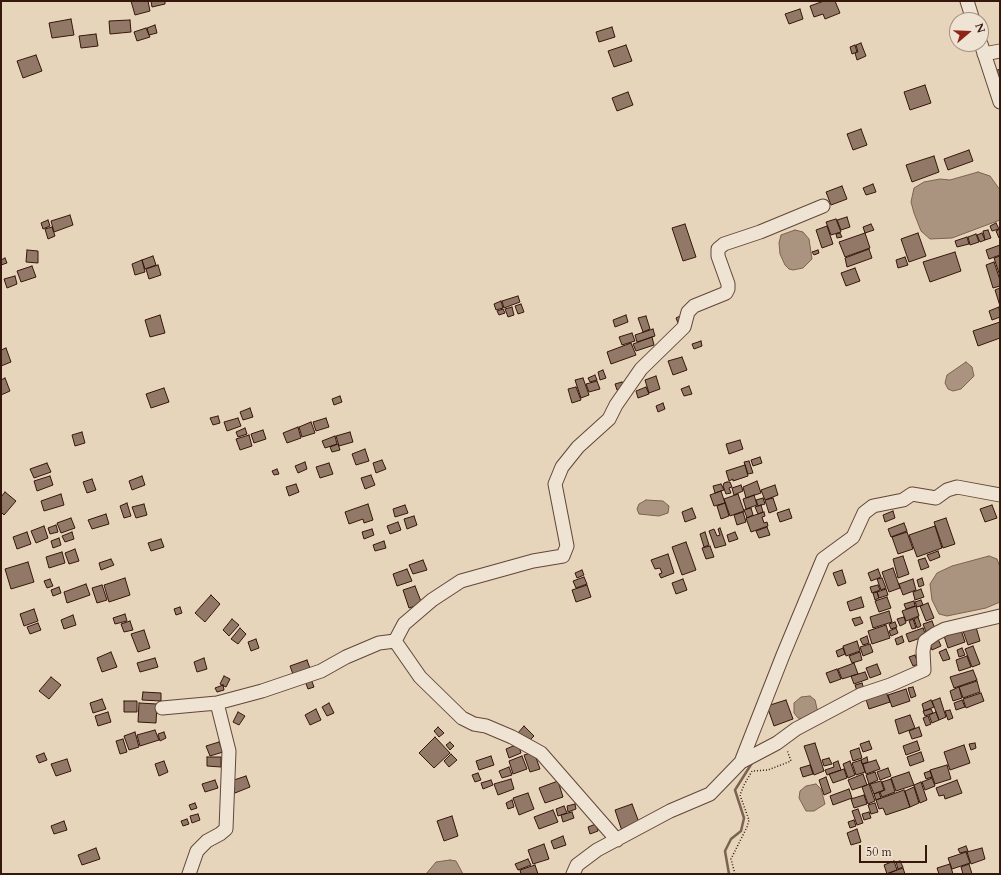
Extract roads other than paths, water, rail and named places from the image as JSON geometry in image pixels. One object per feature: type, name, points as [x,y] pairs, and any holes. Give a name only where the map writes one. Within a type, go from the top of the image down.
[{"type":"street","points":[[967,1],[970,12]]},
{"type":"street","points":[[989,50],[1000,51]]},
{"type":"street","points":[[983,52],[1000,102]]},
{"type":"street","points":[[395,641],[404,624],[432,600],[461,581],[533,561],[563,556],[566,552],[567,546],[555,484],[562,467],[578,447],[610,420],[616,405],[641,369],[684,327],[688,312],[694,306],[726,293],[728,284],[718,256],[718,249],[724,244],[760,232],[823,206]]},
{"type":"street","points":[[741,762],[783,654],[823,559],[853,537],[864,513],[873,506],[903,500],[912,494],[936,498],[947,490],[957,487],[1000,495]]},
{"type":"street","points":[[573,874],[577,865],[587,856],[670,811],[710,794],[741,762],[783,739],[796,729],[860,695],[890,685],[924,670],[923,651],[925,641],[935,634],[945,629],[1000,616]]},
{"type":"street","points":[[162,708],[217,703],[281,685],[321,671],[346,656],[379,643],[395,641]]},
{"type":"street","points":[[395,641],[420,677],[462,718],[474,724],[486,726],[512,737],[541,753],[617,840]]},
{"type":"street","points":[[189,874],[197,851],[226,829],[229,751],[217,703]]},
{"type":"waterway","points":[[729,874],[725,851],[731,839],[741,831],[744,818],[735,790],[752,763]]}]
